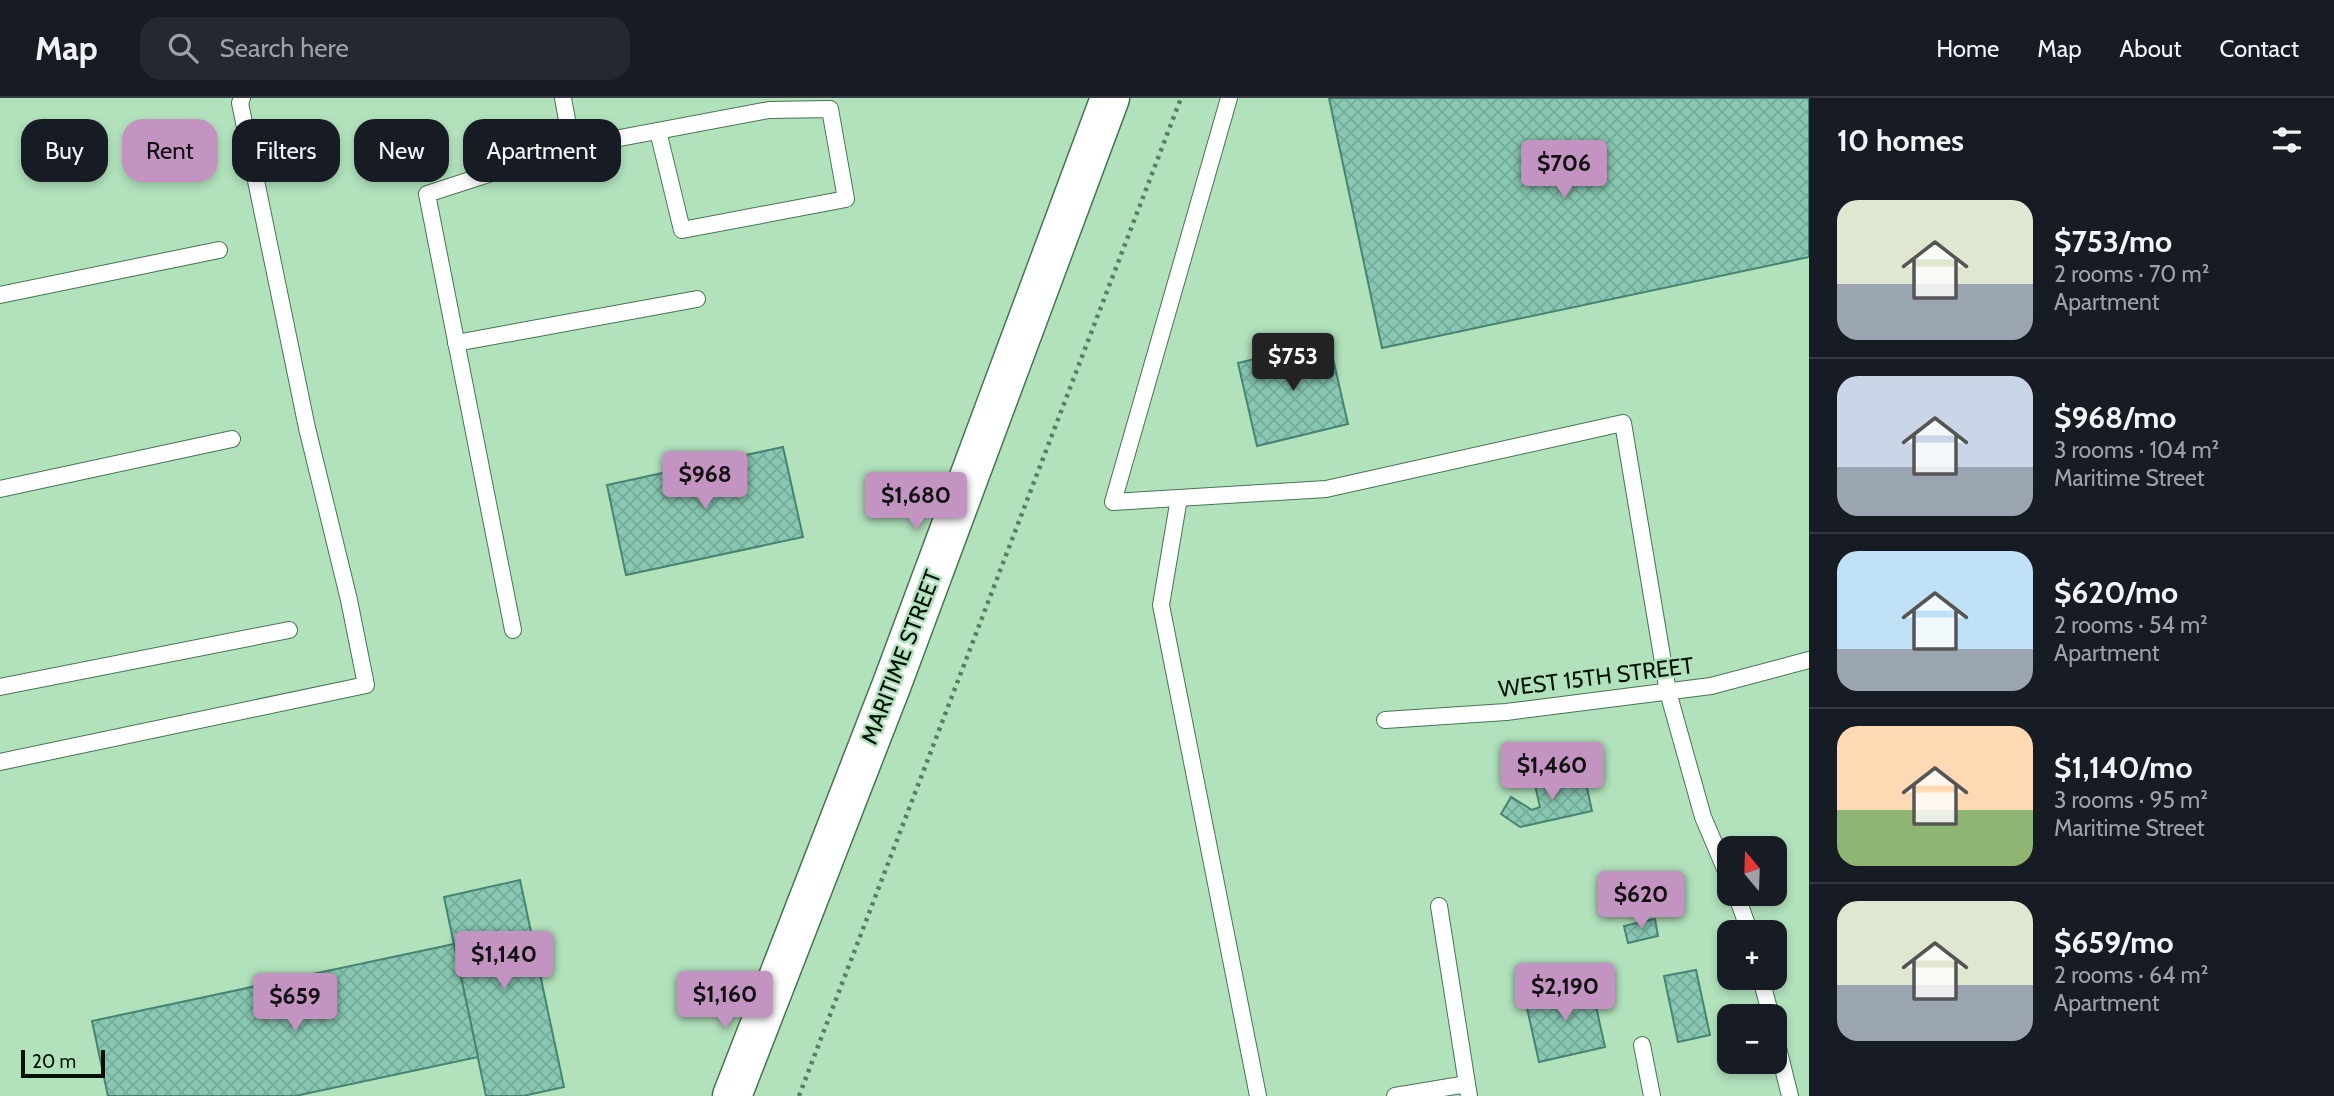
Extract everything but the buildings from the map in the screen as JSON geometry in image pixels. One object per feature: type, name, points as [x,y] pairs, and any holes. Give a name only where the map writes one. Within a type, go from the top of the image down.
[{"type":"main road","name":"MARITIME STREET","points":[[732,1096],[887,695],[1110,98]]},
{"type":"lane","points":[[0,762],[366,685],[349,600],[307,428],[240,103],[242,98]]},
{"type":"lane","points":[[563,98],[567,119]]},
{"type":"lane","points":[[1229,98],[1113,502],[1325,489],[1623,423],[1668,692],[1703,817],[1717,850]]},
{"type":"lane","points":[[621,138],[658,131],[769,110],[830,109],[846,199],[682,230],[658,131]]},
{"type":"lane","points":[[465,182],[427,194],[513,630]]},
{"type":"lane","points":[[0,295],[219,250]]},
{"type":"lane","points":[[456,343],[697,299]]},
{"type":"lane","points":[[0,489],[232,439]]},
{"type":"lane","points":[[1179,498],[1161,605],[1258,1096]]},
{"type":"lane","points":[[0,687],[289,630]]},
{"type":"lane","name":"WEST 15TH STREET","points":[[1385,719],[1506,712],[1668,692],[1711,686],[1809,660]]},
{"type":"lane","points":[[1395,1096],[1468,1090],[1439,906]]},
{"type":"lane","points":[[1642,1045],[1652,1096]]},
{"type":"lane","points":[[1784,1074],[1790,1096]]},
{"type":"path","points":[[799,1096],[1181,98]]}]
